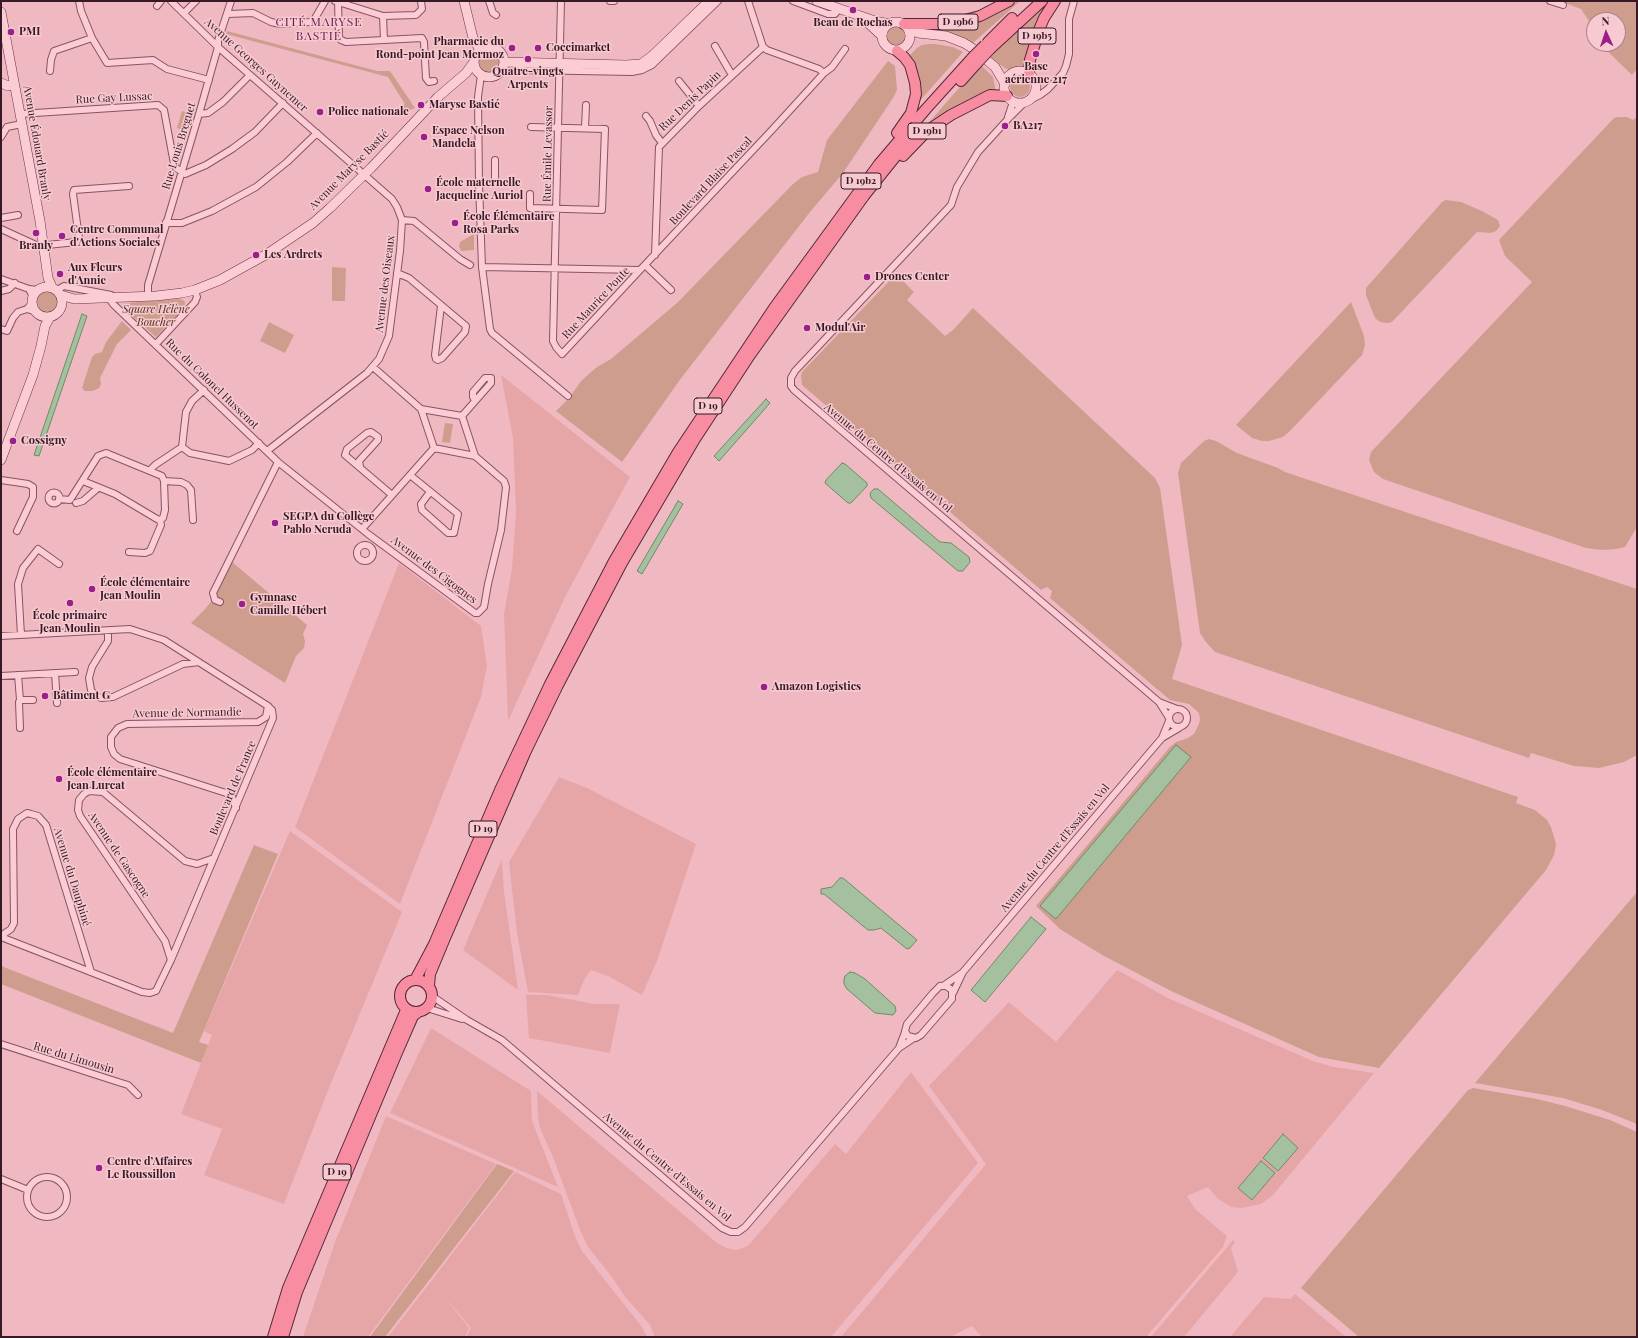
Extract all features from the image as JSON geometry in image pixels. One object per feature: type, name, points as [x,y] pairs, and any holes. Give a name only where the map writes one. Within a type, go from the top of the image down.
[{"type":"main road","name":"D 19b6","points":[[906,27],[961,21],[980,16],[1009,1]]},
{"type":"main road","name":"D 19","points":[[414,980],[434,944],[517,751],[614,561],[678,452],[774,308],[879,164],[926,109],[1032,1]]},
{"type":"main road","name":"D 19","points":[[988,47],[1042,1]]},
{"type":"main road","name":"D 19b5","points":[[1029,74],[1030,60],[1039,30],[1044,18],[1055,1]]},
{"type":"main road","name":"D 19b2","points":[[774,308],[825,230],[911,113],[916,100],[916,82],[908,61],[897,50]]},
{"type":"main road","name":"D 19","points":[[429,986],[430,974],[445,938],[525,753],[558,685],[622,563],[695,439],[755,348],[864,196],[931,112],[975,60]]},
{"type":"main road","name":"D 19b1","points":[[864,196],[877,186],[921,136],[937,124],[968,106],[990,96],[1010,99]]},
{"type":"main road","points":[[414,980],[420,980],[429,986],[432,1000],[428,1008],[417,1013],[406,1010],[400,1002],[400,992],[405,984],[414,980]]},
{"type":"main road","name":"D 19","points":[[273,1337],[288,1288],[406,1010]]},
{"type":"main road","name":"D 19","points":[[283,1337],[300,1286],[396,1055],[413,1016],[417,1013]]},
{"type":"street","points":[[78,1],[92,38],[105,61],[109,63],[153,60],[167,69],[209,80]]},
{"type":"street","points":[[157,6],[161,1]]},
{"type":"street","name":"Avenue Georges Guynemer","points":[[171,1],[218,47],[364,175]]},
{"type":"street","points":[[184,13],[196,1]]},
{"type":"street","name":"Rue Louis Breguet","points":[[148,297],[148,285],[209,80],[218,47],[218,41],[232,1]]},
{"type":"street","points":[[228,14],[253,13],[270,22],[280,24],[310,22],[314,20],[325,1]]},
{"type":"street","points":[[421,1],[422,9],[416,15],[383,16],[337,1],[339,37],[341,40],[346,42],[422,38],[424,42],[426,78],[429,82],[434,81]]},
{"type":"street","points":[[464,1],[473,38],[480,50]]},
{"type":"street","points":[[490,1],[493,12],[496,15]]},
{"type":"street","name":"Rue Émile Levassor","points":[[555,268],[561,1]]},
{"type":"street","points":[[560,67],[626,66],[641,64],[652,56],[709,1]]},
{"type":"street","points":[[505,62],[632,72],[642,70],[652,64],[718,1]]},
{"type":"street","points":[[748,1],[763,47],[767,50],[819,69],[824,73]]},
{"type":"street","points":[[793,1],[828,14],[835,14],[843,10]]},
{"type":"street","points":[[817,1],[889,24],[897,22],[918,33],[946,36],[964,43],[995,67],[1005,84]]},
{"type":"street","points":[[1010,99],[1028,101],[1048,89],[1063,73],[1069,54],[1069,19],[1074,1]]},
{"type":"street","points":[[1550,1],[1563,5]]},
{"type":"street","points":[[843,10],[867,22],[882,36],[885,45],[891,50],[904,48],[909,43],[931,35]]},
{"type":"street","name":"Avenue Édouard Branly","points":[[1,12],[44,245],[41,294],[62,305]]},
{"type":"street","points":[[383,16],[384,40]]},
{"type":"street","points":[[882,36],[889,24]]},
{"type":"street","points":[[906,27],[910,34],[909,43]]},
{"type":"street","points":[[50,71],[54,51],[92,38]]},
{"type":"street","points":[[715,46],[732,75]]},
{"type":"street","name":"Rue Denis Papin","points":[[655,255],[658,153],[662,143],[699,106],[763,47]]},
{"type":"street","points":[[466,73],[479,74],[489,78],[497,76],[503,70],[505,62],[502,53],[494,48],[484,48],[480,50],[474,62],[479,74],[479,183],[482,267],[492,333],[568,396]]},
{"type":"street","name":"Boulevard Blaise Pascal","points":[[640,270],[824,73],[832,67],[845,48]]},
{"type":"street","name":"Avenue Maryse Bastié","points":[[41,294],[74,299],[148,297],[195,290],[220,280],[267,254],[330,208],[364,175],[424,111],[466,73],[474,62]]},
{"type":"street","points":[[995,67],[1014,73],[1024,72],[1029,74],[1035,84],[1036,90],[1028,101],[1008,118]]},
{"type":"street","points":[[1008,118],[1010,99],[1005,90],[1005,84],[1009,76],[1014,73]]},
{"type":"street","points":[[199,114],[208,113],[223,102],[250,75]]},
{"type":"street","points":[[680,81],[699,106]]},
{"type":"street","points":[[1,83],[8,86],[14,84]]},
{"type":"street","points":[[182,173],[189,173],[232,149],[255,132],[283,103]]},
{"type":"street","name":"Rue Gay Lussac","points":[[20,114],[158,105],[164,110],[174,164],[182,173]]},
{"type":"street","points":[[585,128],[586,105]]},
{"type":"street","points":[[646,116],[662,143]]},
{"type":"street","name":"Avenue du Centre d'Essais en Vol","points":[[1008,118],[978,152],[957,187],[951,205],[795,370],[790,380],[792,388],[1159,702],[1169,719],[1162,738]]},
{"type":"street","points":[[1,138],[7,127],[22,124]]},
{"type":"street","points":[[530,194],[530,208],[602,210],[604,128],[531,127]]},
{"type":"street","points":[[166,222],[182,223],[212,211],[256,187],[287,162],[317,133]]},
{"type":"street","points":[[479,183],[493,183],[495,181],[495,160]]},
{"type":"street","name":"Avenue des Oiseaux","points":[[267,451],[373,367],[381,355],[389,336],[402,220],[392,199],[364,175]]},
{"type":"street","points":[[1,229],[33,244],[44,245],[74,243],[79,240],[72,194],[74,190],[129,186]]},
{"type":"street","points":[[1,218],[18,215]]},
{"type":"street","points":[[402,220],[414,221],[460,259],[470,265]]},
{"type":"street","points":[[645,265],[671,290]]},
{"type":"street","points":[[482,267],[640,270]]},
{"type":"street","name":"Rue Maurice Ponte","points":[[555,268],[553,341],[562,354],[640,270]]},
{"type":"street","points":[[397,273],[409,278],[466,326],[466,329],[442,358],[438,360],[435,355],[441,306]]},
{"type":"street","points":[[1,279],[41,294]]},
{"type":"street","points":[[1,291],[9,289],[15,283]]},
{"type":"street","name":"Avenue Maryse Bastié","points":[[41,294],[62,286],[68,286],[124,297]]},
{"type":"street","points":[[156,344],[196,302],[198,296],[195,290]]},
{"type":"street","points":[[1,460],[38,361],[46,320],[41,294]]},
{"type":"street","points":[[4,330],[15,314],[41,294]]},
{"type":"street","name":"Rue du Colonel Hussenot","points":[[109,298],[113,304],[267,451]]},
{"type":"street","name":"Avenue Maryse Bastié","points":[[46,320],[58,313],[62,305],[74,299]]},
{"type":"street","points":[[373,367],[421,409],[434,448]]},
{"type":"street","points":[[150,470],[182,447],[186,412],[192,401],[204,390]]},
{"type":"street","points":[[462,416],[475,401]]},
{"type":"street","points":[[421,409],[462,416]]},
{"type":"street","points":[[434,448],[475,456],[462,416]]},
{"type":"street","points":[[360,467],[359,462],[378,440],[378,437],[371,432],[367,433],[345,451],[347,457],[392,495]]},
{"type":"street","points":[[182,447],[190,453],[229,461],[252,450],[259,443]]},
{"type":"street","points":[[362,529],[434,448]]},
{"type":"street","name":"Avenue des Cigognes","points":[[267,451],[278,462],[368,534],[470,610],[478,613],[484,607],[501,530],[506,484],[475,456]]},
{"type":"street","points":[[59,498],[70,500],[98,456],[103,453],[150,470],[162,476],[164,481],[164,515],[160,520],[161,525],[150,551],[145,553],[129,552]]},
{"type":"street","points":[[220,602],[215,600],[213,593],[278,462]]},
{"type":"street","points":[[410,475],[458,514],[454,533],[448,533],[422,510],[421,504],[430,492]]},
{"type":"street","points":[[1,480],[28,484],[33,487],[34,490],[33,497],[17,531]]},
{"type":"street","points":[[83,481],[115,494],[160,520]]},
{"type":"street","points":[[164,481],[181,482],[187,485],[191,490],[193,520]]},
{"type":"street","points":[[76,503],[83,502],[98,488]]},
{"type":"street","points":[[367,545],[368,534]]},
{"type":"street","points":[[367,545],[362,546],[358,550],[357,555],[360,559],[364,561],[369,560],[372,557],[373,550]]},
{"type":"street","points":[[367,545],[373,550]]},
{"type":"street","points":[[373,550],[384,546]]},
{"type":"street","points":[[21,635],[18,584],[23,568],[38,549],[59,564]]},
{"type":"street","points":[[1,636],[130,629],[164,640],[268,706]]},
{"type":"street","points":[[108,631],[108,641],[92,668],[89,678],[91,690],[95,695],[101,698],[113,697],[184,664],[199,662]]},
{"type":"street","points":[[1,676],[75,672]]},
{"type":"street","points":[[55,673],[57,703]]},
{"type":"street","points":[[18,675],[20,728]]},
{"type":"street","points":[[20,700],[33,700]]},
{"type":"street","name":"Avenue du Centre d'Essais en Vol","points":[[1159,702],[1177,709]]},
{"type":"street","name":"Boulevard de France","points":[[1,936],[144,993],[150,993],[158,988],[273,721],[273,712],[268,706]]},
{"type":"street","name":"Avenue de Normandie","points":[[236,808],[232,797],[226,793],[120,759],[114,754],[111,747],[110,737],[118,728],[127,724],[258,722],[266,717],[268,706]]},
{"type":"street","points":[[1177,709],[1182,710],[1188,717],[1185,726],[1179,728],[1173,726],[1169,719],[1171,712],[1177,709]]},
{"type":"street","name":"Avenue du Centre d'Essais en Vol","points":[[467,1020],[502,1040],[722,1228],[731,1232],[738,1232],[745,1228],[898,1048],[906,1032],[906,1024],[937,988],[943,986],[963,972],[1162,738],[1179,728]]},
{"type":"street","name":"Avenue de Gascogne","points":[[171,960],[165,941],[80,816],[78,810],[79,800],[89,791],[102,792],[185,861],[197,864],[214,858]]},
{"type":"street","name":"Avenue du Dauphiné","points":[[1,936],[11,930],[14,923],[12,829],[22,815],[31,814],[42,819],[48,831],[91,972]]},
{"type":"street","name":"Avenue du Centre d'Essais en Vol","points":[[898,1048],[914,1038],[921,1036],[952,999],[953,993],[963,972]]},
{"type":"street","points":[[943,986],[949,988],[953,993]]},
{"type":"street","points":[[432,996],[467,1020]]},
{"type":"street","points":[[428,1008],[467,1020]]},
{"type":"street","points":[[906,1032],[908,1036],[914,1038]]},
{"type":"street","name":"Rue du Limousin","points":[[1,1044],[121,1083],[128,1086],[138,1096]]},
{"type":"street","points":[[46,1177],[54,1179],[62,1184],[66,1191],[65,1203],[62,1209],[53,1216],[46,1217],[39,1215],[33,1211],[29,1205],[27,1197],[28,1190],[33,1182],[39,1178],[46,1177]]},
{"type":"street","points":[[1,1179],[28,1190]]},
{"type":"shaded area","points":[[82,314],[87,316],[39,456],[34,455]]},
{"type":"shaded area","points":[[501,375],[630,477],[567,593],[508,721],[504,614],[512,568],[516,511],[513,438]]},
{"type":"shaded area","points":[[766,399],[770,403],[719,461],[714,456]]},
{"type":"shaded area","points":[[842,463],[867,483],[867,486],[851,503],[848,503],[825,483]]},
{"type":"shaded area","points":[[874,489],[878,489],[940,542],[951,543],[969,557],[970,562],[963,571],[958,571],[871,498],[870,493]]},
{"type":"shaded area","points":[[678,501],[683,504],[642,574],[637,571]]},
{"type":"shaded area","points":[[399,563],[481,626],[487,666],[481,697],[400,904],[295,827]]},
{"type":"shaded area","points":[[1176,745],[1191,757],[1056,919],[1040,906]]},
{"type":"shaded area","points":[[559,777],[587,788],[696,844],[657,961],[642,995],[608,976],[591,970],[584,980],[578,995],[528,992],[517,933],[509,862]]},
{"type":"shaded area","points":[[290,831],[402,912],[327,1093],[284,1204],[204,1175],[222,1129],[181,1114],[212,1035],[204,1031]]},
{"type":"shaded area","points":[[502,859],[504,892],[518,990],[463,950]]},
{"type":"shaded area","points":[[840,878],[843,878],[917,940],[910,948],[907,949],[881,928],[868,930],[824,894],[821,894],[821,889],[832,887]]},
{"type":"shaded area","points":[[1031,917],[1046,929],[985,1002],[971,990]]},
{"type":"shaded area","points":[[1117,970],[1170,999],[1313,1061],[1334,1067],[1374,1073],[1273,1195],[1261,1204],[1241,1208],[1231,1207],[1217,1198],[1208,1187],[1187,1196],[1196,1210],[1227,1236],[1223,1247],[1146,1337],[982,1337],[972,1326],[950,1337],[841,1337],[986,1164],[929,1086],[1009,1002],[1056,1042]]},
{"type":"shaded area","points":[[850,972],[855,973],[865,979],[895,1006],[896,1011],[893,1015],[875,1013],[847,989],[844,984],[844,979]]},
{"type":"shaded area","points":[[526,995],[547,995],[594,1004],[620,1004],[610,1053],[529,1038]]},
{"type":"shaded area","points":[[431,1028],[531,1091],[532,1121],[558,1187],[390,1113]]},
{"type":"shaded area","points":[[911,1072],[978,1163],[831,1337],[655,1337],[650,1325],[626,1298],[612,1277],[588,1247],[580,1230],[553,1157],[540,1128],[538,1117],[537,1091],[717,1243],[727,1248],[736,1250],[748,1246],[835,1144],[846,1154]]},
{"type":"shaded area","points":[[386,1116],[496,1164],[368,1337],[303,1337],[335,1242]]},
{"type":"shaded area","points":[[1283,1134],[1298,1148],[1278,1171],[1263,1158]]},
{"type":"shaded area","points":[[1261,1161],[1275,1173],[1252,1200],[1238,1188]]},
{"type":"shaded area","points":[[515,1172],[561,1194],[575,1236],[582,1251],[642,1327],[647,1337],[466,1337],[471,1328],[444,1296],[469,1328],[465,1337],[388,1337]]},
{"type":"shaded area","points":[[1233,1240],[1235,1242],[1231,1248],[1238,1272],[1184,1337],[1151,1337]]},
{"type":"shaded area","points":[[1295,1294],[1346,1337],[1230,1337],[1264,1297],[1291,1299]]},
{"type":"green space","points":[[1020,1],[973,43],[953,34],[919,31],[916,27],[974,21],[996,13]]},
{"type":"green space","points":[[1049,1],[1025,68],[1012,71],[988,57]]},
{"type":"green space","points":[[1567,1],[1637,1],[1637,69],[1632,75],[1608,52],[1626,52],[1626,12],[1586,12],[1586,16],[1581,9],[1565,3]]},
{"type":"green space","points":[[896,27],[902,30],[905,36],[902,42],[896,45],[890,42],[887,36],[890,30]]},
{"type":"green space","points":[[227,31],[377,71],[390,71],[415,108],[397,115],[394,112],[405,104],[388,77],[226,34]]},
{"type":"green space","points":[[929,44],[953,47],[963,52],[918,103],[908,57],[917,48],[922,45]]},
{"type":"green space","points":[[485,52],[493,52],[500,59],[500,67],[493,74],[485,74],[478,67],[478,59]]},
{"type":"green space","points":[[888,61],[895,66],[897,90],[893,98],[843,173],[810,212],[679,381],[622,462],[556,411],[570,397],[581,381],[597,367],[611,359],[677,303],[793,184],[802,177],[818,172],[827,140]]},
{"type":"green space","points":[[980,64],[993,77],[996,92],[924,128]]},
{"type":"green space","points":[[1016,77],[1024,77],[1030,83],[1030,91],[1024,97],[1016,97],[1010,91],[1010,83]]},
{"type":"green space","points":[[182,111],[191,114],[186,131],[177,128]]},
{"type":"green space","points":[[1627,117],[1633,120],[1637,117],[1637,527],[1625,547],[1602,550],[1586,548],[1383,479],[1374,472],[1369,460],[1371,452],[1532,282],[1505,256],[1499,240],[1614,118]]},
{"type":"green space","points":[[1446,200],[1461,202],[1482,211],[1498,220],[1500,226],[1496,231],[1491,233],[1477,232],[1392,322],[1380,322],[1375,318],[1366,295],[1366,288],[1442,202]]},
{"type":"green space","points":[[474,234],[474,250],[461,251],[459,246],[460,242]]},
{"type":"green space","points":[[332,267],[346,268],[345,301],[332,301]]},
{"type":"green space","points":[[896,274],[914,292],[907,300],[945,336],[953,330],[973,308],[1155,478],[1160,488],[1182,645],[1172,679],[1518,797],[1516,803],[1535,810],[1547,820],[1551,827],[1556,844],[1554,855],[1546,870],[1379,1068],[1319,1057],[1171,991],[1104,956],[1060,929],[1036,906],[1170,747],[1176,742],[1188,738],[1194,734],[1199,724],[1199,713],[1189,704],[1170,700],[1050,598],[1052,591],[1047,587],[1041,590],[802,385],[802,372]]},
{"type":"green space","points":[[44,291],[52,291],[59,298],[59,306],[52,313],[44,313],[37,306],[37,298]]},
{"type":"green space","name":"Square Hélène Boucher","points":[[179,299],[185,302],[184,308],[156,337],[122,307],[125,303]]},
{"type":"green space","points":[[1351,302],[1364,336],[1365,345],[1362,355],[1283,437],[1269,441],[1262,441],[1252,438],[1236,425]]},
{"type":"green space","points":[[122,321],[131,330],[117,344],[100,378],[101,384],[99,388],[93,391],[85,391],[82,388],[92,357],[95,354],[102,352],[106,342]]},
{"type":"green space","points":[[269,322],[294,335],[285,353],[260,341]]},
{"type":"green space","points":[[445,423],[453,424],[450,443],[442,442]]},
{"type":"green space","points":[[1209,439],[1216,441],[1237,453],[1285,472],[1637,589],[1637,755],[1624,762],[1599,768],[1574,766],[1531,753],[1529,758],[1215,652],[1200,633],[1178,473],[1181,463],[1204,441]]},
{"type":"green space","points":[[232,562],[307,625],[303,634],[305,641],[304,648],[296,656],[285,683],[191,623],[216,595]]},
{"type":"green space","points":[[254,845],[278,854],[199,1042],[208,1045],[201,1063],[1,984],[1,966],[173,1033]]},
{"type":"green space","points":[[1637,892],[1637,1124],[1602,1110],[1563,1098],[1475,1083]]},
{"type":"green space","points":[[1473,1088],[1537,1099],[1565,1106],[1610,1120],[1637,1132],[1637,1337],[1359,1337],[1301,1288],[1468,1090]]},
{"type":"green space","points":[[497,1164],[514,1171],[385,1337],[370,1337]]},
{"type":"place","name":"Beau de Rochas","points":[[853,10]]},
{"type":"place","name":"PMI","points":[[11,32]]},
{"type":"place","name":"Pharmacie du Rond-point Jean Mermoz","points":[[512,48]]},
{"type":"place","name":"Coccimarket","points":[[538,48]]},
{"type":"place","name":"Base aérienne 217","points":[[1036,54]]},
{"type":"place","name":"Quatre-vingts Arpents","points":[[528,59]]},
{"type":"place","name":"Maryse Bastié","points":[[421,105]]},
{"type":"place","name":"Police nationale","points":[[320,112]]},
{"type":"place","name":"BA217","points":[[1005,126]]},
{"type":"place","name":"Espace Nelson Mandela","points":[[424,137]]},
{"type":"place","name":"École maternelle Jacqueline Auriol","points":[[428,189]]},
{"type":"place","name":"École Élémentaire Rosa Parks","points":[[455,223]]},
{"type":"place","name":"Branly","points":[[36,233]]},
{"type":"place","name":"Centre Communal d'Actions Sociales","points":[[62,236]]},
{"type":"place","name":"Les Ardrets","points":[[256,255]]},
{"type":"place","name":"Aux Fleurs d'Annie","points":[[60,274]]},
{"type":"place","name":"Drones Center","points":[[867,277]]},
{"type":"place","name":"Modul'Air","points":[[807,328]]},
{"type":"place","name":"Cossigny","points":[[13,441]]},
{"type":"place","name":"SEGPA du Collège Pablo Neruda","points":[[275,523]]},
{"type":"place","name":"École élémentaire Jean Moulin","points":[[92,589]]},
{"type":"place","name":"École primaire Jean Moulin","points":[[70,603]]},
{"type":"place","name":"Gymnase Camille Hébert","points":[[242,604]]},
{"type":"place","name":"Amazon Logistics","points":[[764,687]]},
{"type":"place","name":"Bâtiment G","points":[[45,696]]},
{"type":"place","name":"École élémentaire Jean Lurcat","points":[[59,779]]},
{"type":"place","name":"Centre d’Affaires Le Roussillon","points":[[99,1168]]},
{"type":"district","name":"CITÉ MARYSE BASTIÉ","points":[[319,29]]}]
